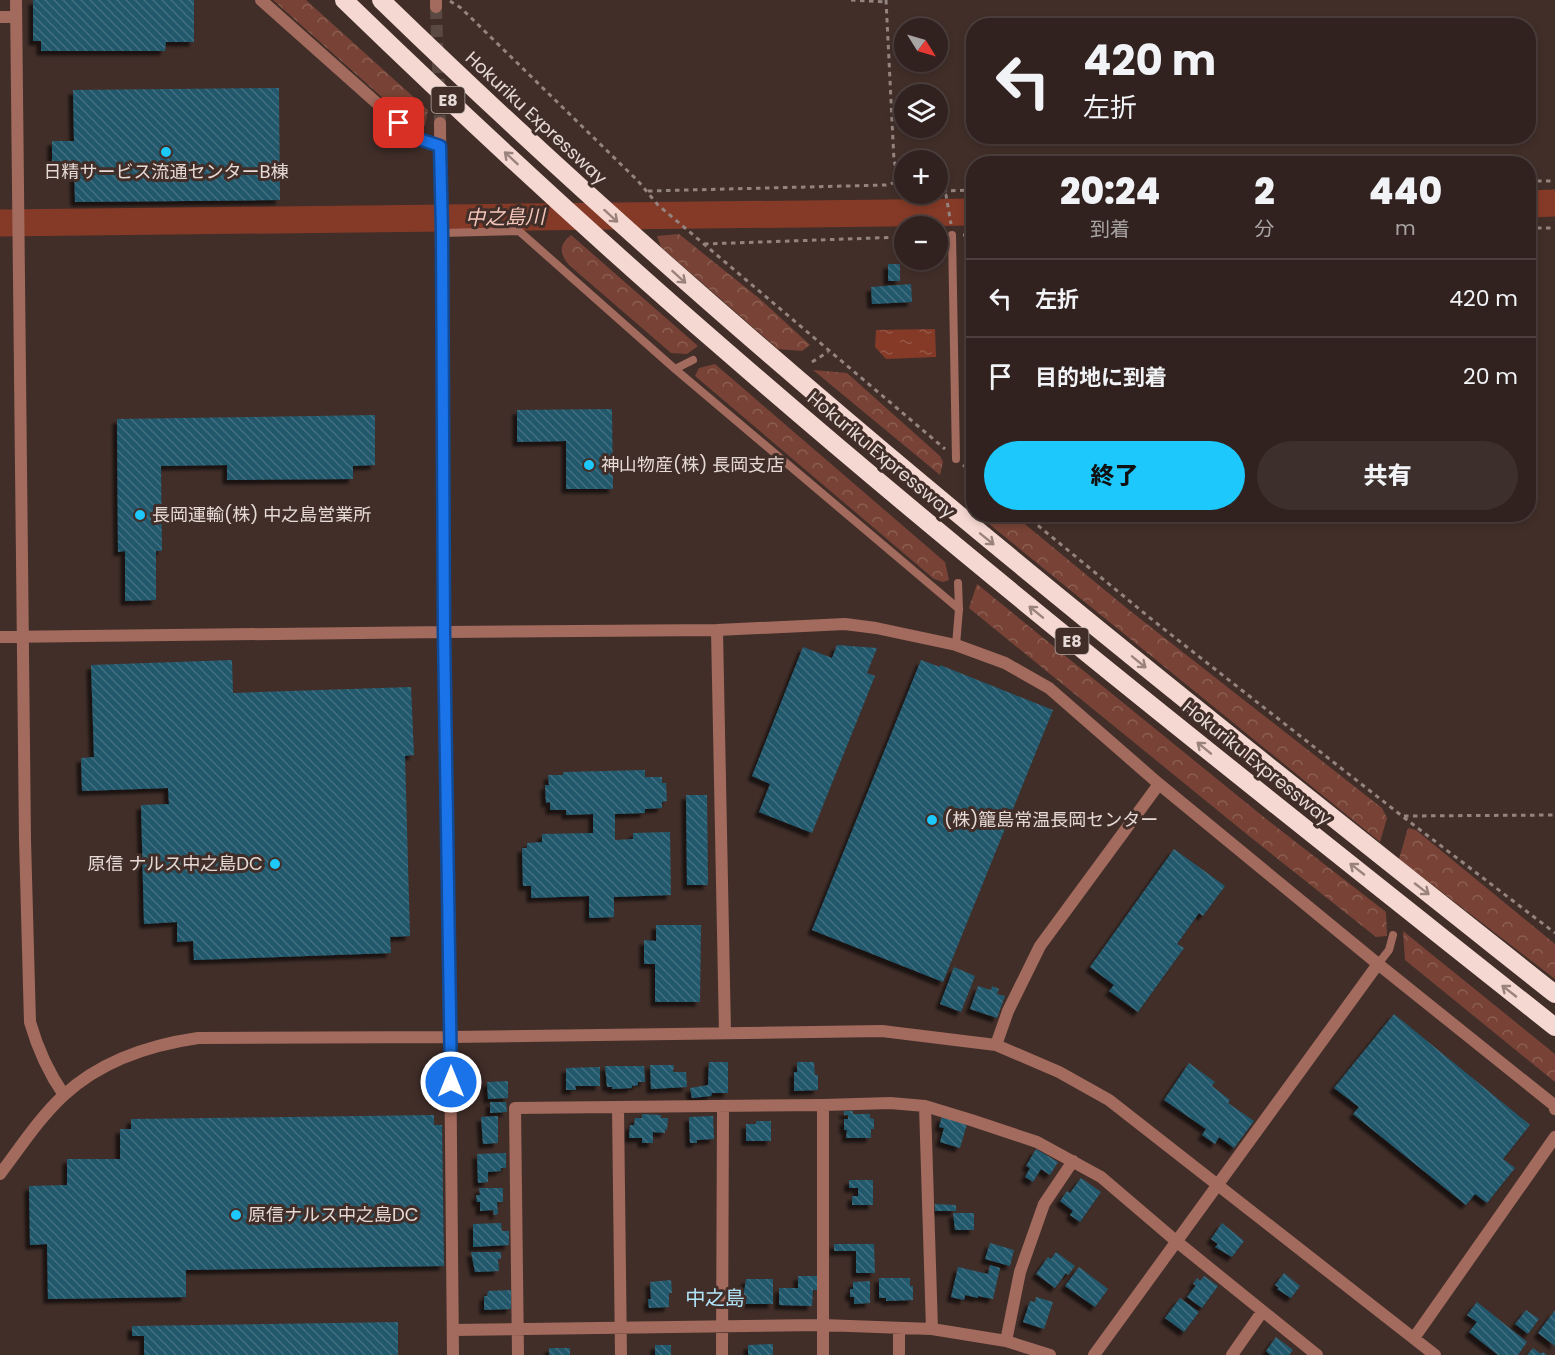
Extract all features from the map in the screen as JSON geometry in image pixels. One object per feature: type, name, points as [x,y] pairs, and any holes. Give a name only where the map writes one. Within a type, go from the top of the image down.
[{"type":"highway","points":[[336,0],[425,78]]},
{"type":"highway","name":"Hokuriku Expressway","points":[[344,0],[554,198],[725,351],[960,549],[1277,806],[1555,1027]]},
{"type":"highway","name":"Hokuriku Expressway","points":[[381,0],[635,238],[749,339],[966,520]]},
{"type":"highway","points":[[394,0],[543,145],[588,195]]},
{"type":"highway","name":"Hokuriku Expressway","points":[[968,522],[1289,783],[1555,994]]},
{"type":"street","points":[[16,0],[25,840],[30,1022],[47,1070],[64,1095]]},
{"type":"street","points":[[261,0],[416,138],[440,146]]},
{"type":"street","points":[[0,17],[16,17]]},
{"type":"street","points":[[440,123],[453,1355]]},
{"type":"street","points":[[0,637],[717,630],[845,624],[956,645],[1005,663],[1049,688],[1159,784],[1554,1105],[1555,1109]]},
{"type":"street","points":[[717,630],[725,1033]]},
{"type":"street","points":[[996,1045],[1008,1011],[1040,946],[1159,784]]},
{"type":"street","points":[[1094,1355],[1378,964]]},
{"type":"street","points":[[0,1174],[64,1095],[89,1076],[115,1061],[166,1043],[187,1040],[882,1032],[996,1045],[1059,1072],[1109,1100],[1435,1355]]},
{"type":"street","points":[[518,1355],[515,1108],[823,1106],[890,1103],[925,1106],[1037,1142],[1101,1177],[1317,1355]]},
{"type":"street","points":[[722,1355],[723,1106]]},
{"type":"street","points":[[823,1106],[823,1355]]},
{"type":"street","points":[[925,1106],[932,1329]]},
{"type":"street","points":[[618,1107],[621,1355]]},
{"type":"street","points":[[1414,1338],[1555,1137]]},
{"type":"street","points":[[1006,1341],[1020,1272],[1044,1204],[1073,1161]]},
{"type":"street","points":[[1232,1355],[1262,1312]]},
{"type":"street","points":[[453,1330],[822,1324],[932,1329],[1006,1341],[1050,1355]]},
{"type":"street","points":[[899,1328],[899,1355]]},
{"type":"lane","points":[[442,233],[519,231],[675,369],[959,609]]},
{"type":"lane","points":[[952,236],[956,459]]},
{"type":"lane","points":[[675,369],[693,360]]},
{"type":"lane","points":[[956,645],[959,609],[958,583]]},
{"type":"lane","points":[[1378,964],[1389,950],[1393,935]]},
{"type":"path","points":[[448,0],[469,16],[658,205],[828,351],[850,366],[956,459]]},
{"type":"path","points":[[851,0],[886,1],[894,161]]},
{"type":"path","points":[[1536,181],[1555,181]]},
{"type":"path","points":[[646,191],[894,183]]},
{"type":"path","points":[[948,190],[966,190]]},
{"type":"path","points":[[948,202],[951,218]]},
{"type":"path","points":[[1536,228],[1555,228]]},
{"type":"path","points":[[702,244],[894,237]]},
{"type":"path","points":[[812,362],[828,351]]},
{"type":"path","points":[[1034,522],[1155,622],[1555,933]]},
{"type":"path","points":[[1402,816],[1555,815]]},
{"type":"green space","points":[[273,0],[306,0],[428,110],[425,126],[412,124]]},
{"type":"green space","points":[[679,234],[760,299],[810,345],[802,351],[778,349],[661,247],[657,236]]},
{"type":"green space","points":[[571,235],[698,346],[687,354],[671,353],[569,265],[563,257],[562,246]]},
{"type":"green space","points":[[715,364],[945,562],[949,580],[943,582],[934,579],[695,376],[699,368]]},
{"type":"green space","points":[[813,370],[847,373],[940,456],[943,462],[940,475]]},
{"type":"green space","points":[[987,522],[1022,522],[1129,610],[1382,808],[1387,818],[1380,842]]},
{"type":"green space","points":[[977,584],[1265,818],[1386,912],[1387,936],[1376,937],[969,608]]},
{"type":"green space","points":[[1408,828],[1416,830],[1555,944],[1555,979],[1399,859]]},
{"type":"green space","points":[[1403,931],[1555,1054],[1555,1082],[1405,960]]},
{"type":"water","points":[[935,329],[936,357],[886,359],[875,347],[876,330]]},
{"type":"building","points":[[33,0],[194,0],[194,42],[166,42],[165,51],[41,51],[41,41],[33,41]]},
{"type":"building","name":"日精サービス流通センターB棟","points":[[279,88],[280,200],[75,202],[74,163],[52,164],[52,141],[74,141],[73,90]]},
{"type":"building","points":[[888,264],[894,264],[894,270],[900,270],[900,281],[888,281]]},
{"type":"building","points":[[911,284],[912,302],[872,304],[871,287]]},
{"type":"building","name":"神山物産(株) 長岡支店","points":[[612,409],[613,489],[566,489],[566,441],[517,442],[517,410]]},
{"type":"building","name":"長岡運輸(株) 中之島営業所","points":[[375,415],[375,465],[353,466],[353,479],[227,480],[227,465],[161,466],[162,551],[156,551],[156,600],[125,601],[125,551],[118,552],[117,419]]},
{"type":"building","points":[[837,645],[877,648],[867,673],[875,676],[812,833],[759,812],[770,784],[752,776],[803,647],[832,658]]},
{"type":"building","name":"原信 ナルス中之島DC","points":[[232,660],[233,693],[411,687],[414,755],[405,756],[410,936],[390,937],[391,953],[194,960],[193,941],[177,942],[177,922],[144,924],[141,805],[169,804],[168,788],[82,791],[81,758],[94,757],[91,665]]},
{"type":"building","name":"(株)籠島常温長岡センター","points":[[921,660],[940,667],[940,665],[1053,710],[943,982],[812,930]]},
{"type":"building","points":[[645,770],[645,777],[662,777],[662,783],[666,783],[667,801],[662,802],[662,808],[645,809],[645,813],[615,814],[615,840],[633,839],[633,833],[670,832],[671,895],[614,897],[614,917],[589,918],[589,896],[531,898],[531,886],[523,886],[522,848],[527,848],[527,843],[542,842],[542,834],[593,833],[593,814],[566,815],[566,810],[550,810],[550,802],[546,803],[545,785],[549,785],[548,775],[563,775],[563,772]]},
{"type":"building","points":[[686,795],[707,795],[708,885],[687,885]]},
{"type":"building","points":[[1174,849],[1225,886],[1203,916],[1199,913],[1177,944],[1184,948],[1138,1012],[1109,991],[1114,985],[1090,967]]},
{"type":"building","points":[[656,925],[701,925],[700,1002],[655,1002],[655,964],[644,964],[644,940],[656,941]]},
{"type":"building","points":[[954,967],[975,976],[961,1012],[940,1004]]},
{"type":"building","points":[[978,986],[991,990],[992,986],[999,989],[997,994],[1005,996],[997,1018],[970,1009]]},
{"type":"building","points":[[1394,1014],[1530,1125],[1503,1159],[1515,1168],[1487,1203],[1475,1194],[1466,1205],[1353,1114],[1359,1107],[1334,1088]]},
{"type":"building","points":[[709,1062],[728,1062],[728,1093],[712,1093],[711,1096],[692,1098],[690,1088],[708,1085]]},
{"type":"building","points":[[797,1062],[814,1062],[815,1075],[818,1075],[818,1090],[794,1091],[794,1072],[797,1072]]},
{"type":"building","points":[[1189,1063],[1215,1082],[1212,1086],[1230,1100],[1228,1103],[1254,1121],[1234,1148],[1219,1137],[1215,1144],[1202,1135],[1206,1129],[1164,1100]]},
{"type":"building","points":[[650,1065],[674,1065],[673,1072],[686,1072],[687,1087],[651,1089]]},
{"type":"building","points":[[605,1066],[644,1066],[645,1082],[638,1082],[638,1085],[632,1088],[607,1087]]},
{"type":"building","points":[[600,1067],[600,1086],[575,1086],[576,1090],[566,1090],[566,1068]]},
{"type":"building","points":[[508,1081],[508,1098],[488,1099],[487,1082]]},
{"type":"building","points":[[490,1102],[506,1102],[507,1112],[490,1113]]},
{"type":"building","points":[[844,1111],[853,1111],[853,1114],[870,1114],[870,1118],[874,1119],[871,1138],[846,1138],[847,1130],[844,1130],[844,1119],[848,1119],[848,1115],[844,1115]]},
{"type":"building","points":[[642,1114],[661,1115],[661,1118],[668,1118],[665,1133],[653,1132],[653,1143],[642,1143],[642,1138],[629,1138],[630,1125],[634,1125],[635,1118],[642,1118]]},
{"type":"building","name":"原信ナルス中之島DC","points":[[434,1115],[434,1125],[442,1125],[444,1266],[186,1270],[186,1297],[48,1299],[47,1244],[30,1245],[29,1186],[67,1185],[67,1159],[120,1159],[120,1129],[131,1129],[131,1119]]},
{"type":"building","points":[[498,1116],[498,1143],[483,1144],[481,1117]]},
{"type":"building","points":[[713,1116],[714,1139],[697,1140],[697,1143],[690,1143],[689,1117]]},
{"type":"building","points":[[942,1116],[967,1124],[960,1148],[940,1142],[944,1128],[939,1127]]},
{"type":"building","points":[[756,1121],[771,1121],[771,1141],[746,1141],[746,1124],[756,1124]]},
{"type":"building","points":[[1036,1149],[1058,1162],[1050,1175],[1041,1169],[1033,1182],[1025,1177],[1030,1168],[1026,1166]]},
{"type":"building","points":[[506,1153],[506,1168],[501,1168],[501,1171],[488,1172],[488,1182],[478,1183],[477,1154]]},
{"type":"building","points":[[1081,1178],[1101,1192],[1080,1222],[1070,1215],[1073,1211],[1060,1201],[1067,1191],[1070,1193]]},
{"type":"building","points":[[849,1180],[873,1180],[873,1205],[852,1205],[852,1196],[858,1196],[858,1188],[849,1188]]},
{"type":"building","points":[[479,1188],[503,1188],[503,1202],[497,1202],[498,1214],[494,1215],[493,1210],[480,1211],[480,1202],[477,1202],[476,1195],[480,1195]]},
{"type":"building","points":[[935,1204],[956,1205],[956,1211],[935,1211]]},
{"type":"building","points":[[953,1213],[974,1213],[974,1230],[955,1230]]},
{"type":"building","points":[[501,1223],[502,1231],[509,1231],[509,1245],[473,1247],[473,1224]]},
{"type":"building","points":[[1222,1223],[1244,1241],[1232,1257],[1215,1247],[1218,1244],[1211,1239]]},
{"type":"building","points":[[990,1243],[1014,1250],[1010,1266],[985,1259]]},
{"type":"building","points":[[834,1244],[874,1244],[875,1273],[856,1273],[856,1251],[834,1251]]},
{"type":"building","points":[[471,1252],[501,1252],[501,1259],[498,1259],[499,1271],[475,1272]]},
{"type":"building","points":[[1056,1252],[1075,1266],[1068,1275],[1066,1273],[1055,1288],[1036,1274],[1048,1257],[1051,1259]]},
{"type":"building","points":[[990,1265],[1000,1268],[993,1299],[965,1295],[964,1300],[951,1297],[958,1267],[988,1274]]},
{"type":"building","points":[[1079,1267],[1108,1289],[1095,1307],[1065,1286]]},
{"type":"building","points":[[1284,1273],[1300,1286],[1291,1298],[1277,1289],[1279,1288],[1275,1285]]},
{"type":"building","points":[[798,1276],[818,1276],[817,1290],[813,1290],[812,1306],[779,1305],[779,1288],[798,1288]]},
{"type":"building","points":[[1204,1276],[1218,1286],[1202,1308],[1187,1297],[1196,1285],[1193,1284],[1197,1278],[1200,1281]]},
{"type":"building","points":[[879,1278],[910,1278],[910,1286],[913,1286],[913,1300],[886,1301],[886,1298],[879,1298]]},
{"type":"building","points":[[746,1279],[773,1279],[773,1304],[746,1304],[746,1299],[743,1299]]},
{"type":"building","points":[[671,1280],[672,1293],[669,1293],[669,1307],[649,1308],[650,1282]]},
{"type":"building","points":[[870,1281],[870,1303],[854,1304],[854,1297],[850,1297],[853,1282]]},
{"type":"building","points":[[511,1290],[511,1309],[484,1310],[484,1296],[487,1296],[488,1291]]},
{"type":"building","points":[[1036,1297],[1053,1302],[1044,1329],[1023,1322],[1030,1301],[1035,1302]]},
{"type":"building","points":[[1180,1298],[1199,1312],[1184,1332],[1165,1318]]},
{"type":"building","points":[[1477,1302],[1527,1342],[1518,1355],[1498,1355],[1469,1332],[1477,1322],[1467,1315]]},
{"type":"building","points":[[1526,1310],[1539,1319],[1528,1334],[1515,1324]]},
{"type":"building","points":[[1555,1310],[1555,1346],[1538,1333]]},
{"type":"building","points":[[398,1322],[398,1355],[144,1355],[144,1336],[132,1336],[132,1326]]},
{"type":"building","points":[[1276,1337],[1293,1350],[1289,1355],[1270,1355],[1266,1351]]},
{"type":"building","points":[[773,1344],[773,1355],[748,1355],[748,1345]]},
{"type":"building","points":[[655,1345],[671,1345],[671,1355],[655,1355]]},
{"type":"building","points":[[549,1348],[570,1348],[570,1355],[549,1355]]},
{"type":"building","points":[[1533,1348],[1541,1354],[1543,1352],[1547,1355],[1527,1355]]},
{"type":"waterway","name":"中之島川","points":[[1536,204],[1555,203]]},
{"type":"waterway","name":"中之島川","points":[[0,223],[966,212]]},
{"type":"tunnel","points":[[436,7],[440,123]]},
{"type":"place","name":"日精サービス流通センターB棟","points":[[166,152]]},
{"type":"place","name":"神山物産(株) 長岡支店","points":[[589,465]]},
{"type":"place","name":"長岡運輸(株) 中之島営業所","points":[[140,515]]},
{"type":"place","name":"(株)籠島常温長岡センター","points":[[932,820]]},
{"type":"place","name":"原信 ナルス中之島DC","points":[[275,864]]},
{"type":"place","name":"原信ナルス中之島DC","points":[[236,1215]]},
{"type":"district","name":"中之島","points":[[715,1298]]},
{"type":"route","points":[[399,123],[416,138],[440,146],[451,1082]]}]
